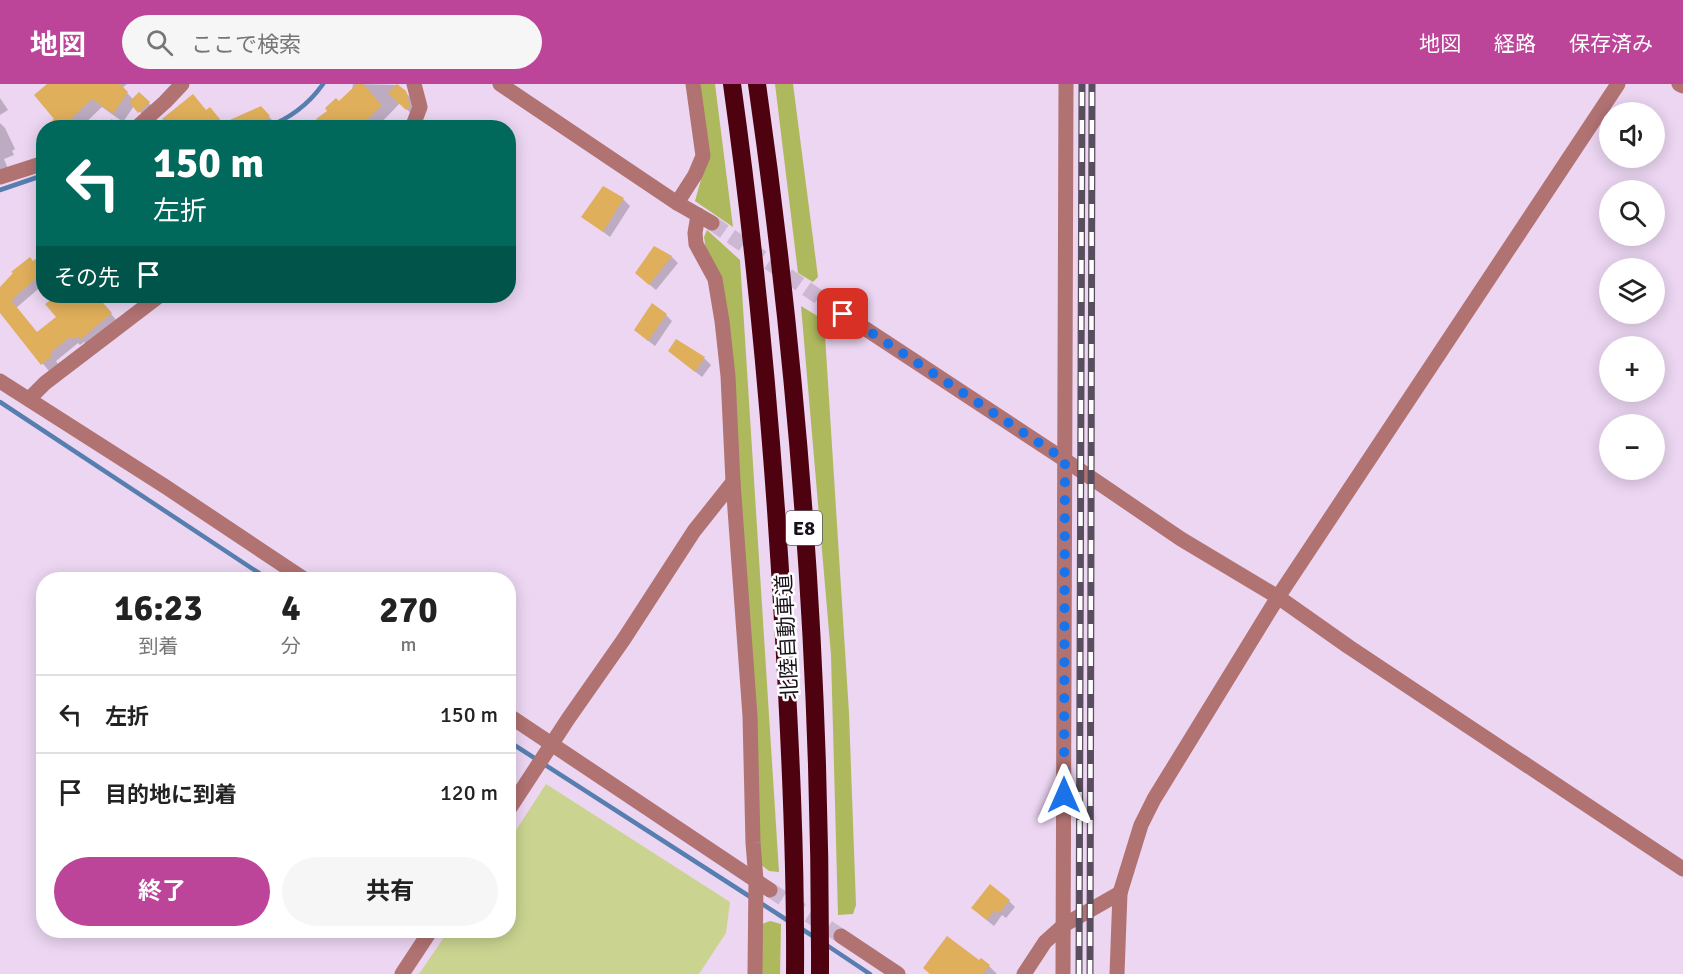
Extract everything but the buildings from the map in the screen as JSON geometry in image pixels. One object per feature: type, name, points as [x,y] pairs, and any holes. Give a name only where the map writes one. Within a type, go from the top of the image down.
[{"type":"highway","name":"北陸自動車道","points":[[732,84],[768,403],[779,539],[793,818],[795,974]]},
{"type":"highway","name":"北陸自動車道","points":[[757,84],[780,264],[805,543],[818,820],[820,974]]},
{"type":"street","points":[[145,120],[182,84]]},
{"type":"street","points":[[414,84],[420,106],[415,120]]},
{"type":"street","points":[[500,84],[712,224]]},
{"type":"street","points":[[677,203],[695,175],[702,156],[693,84]]},
{"type":"street","points":[[1063,974],[1066,84]]},
{"type":"street","points":[[1117,974],[1120,892],[1142,825],[1154,799],[1278,597],[1618,84]]},
{"type":"street","points":[[0,177],[36,166]]},
{"type":"street","points":[[698,215],[696,244],[715,279],[728,376],[733,482],[750,716],[756,880],[755,974]]},
{"type":"street","points":[[29,399],[45,383],[150,303]]},
{"type":"street","points":[[843,314],[1181,539],[1278,597],[1349,647],[1683,869]]},
{"type":"street","points":[[0,381],[293,572]]},
{"type":"street","points":[[516,799],[694,531],[733,482]]},
{"type":"street","points":[[516,720],[770,890]]},
{"type":"street","points":[[1024,974],[1044,942],[1064,925],[1120,892]]},
{"type":"street","points":[[841,936],[898,974]]},
{"type":"street","points":[[402,974],[426,938]]},
{"type":"green space","points":[[697,84],[715,84],[733,227],[695,201],[707,158]]},
{"type":"green space","points":[[775,84],[793,84],[818,277],[813,282],[798,273]]},
{"type":"green space","points":[[707,230],[740,260],[779,872],[769,871],[760,864],[739,487],[704,237]]},
{"type":"green space","points":[[801,306],[824,320],[849,713],[856,905],[853,914],[838,915],[831,655]]},
{"type":"green space","points":[[546,784],[730,902],[726,933],[699,974],[419,974],[444,938],[516,938],[516,830]]},
{"type":"green space","points":[[770,921],[781,924],[780,974],[761,974],[762,924]]},
{"type":"waterway","points":[[282,120],[298,110],[323,84]]},
{"type":"waterway","points":[[0,190],[36,178]]},
{"type":"waterway","points":[[0,402],[257,572]]},
{"type":"waterway","points":[[516,746],[752,898]]},
{"type":"waterway","points":[[759,902],[790,922]]},
{"type":"waterway","points":[[800,928],[816,938]]},
{"type":"waterway","points":[[825,944],[870,974]]},
{"type":"tunnel","points":[[712,223],[843,314]]},
{"type":"tunnel","points":[[770,890],[841,936]]},
{"type":"railway","points":[[1079,974],[1082,84]]},
{"type":"railway","points":[[1090,974],[1092,84]]},
{"type":"route","points":[[843,314],[1065,460],[1064,795]]}]
